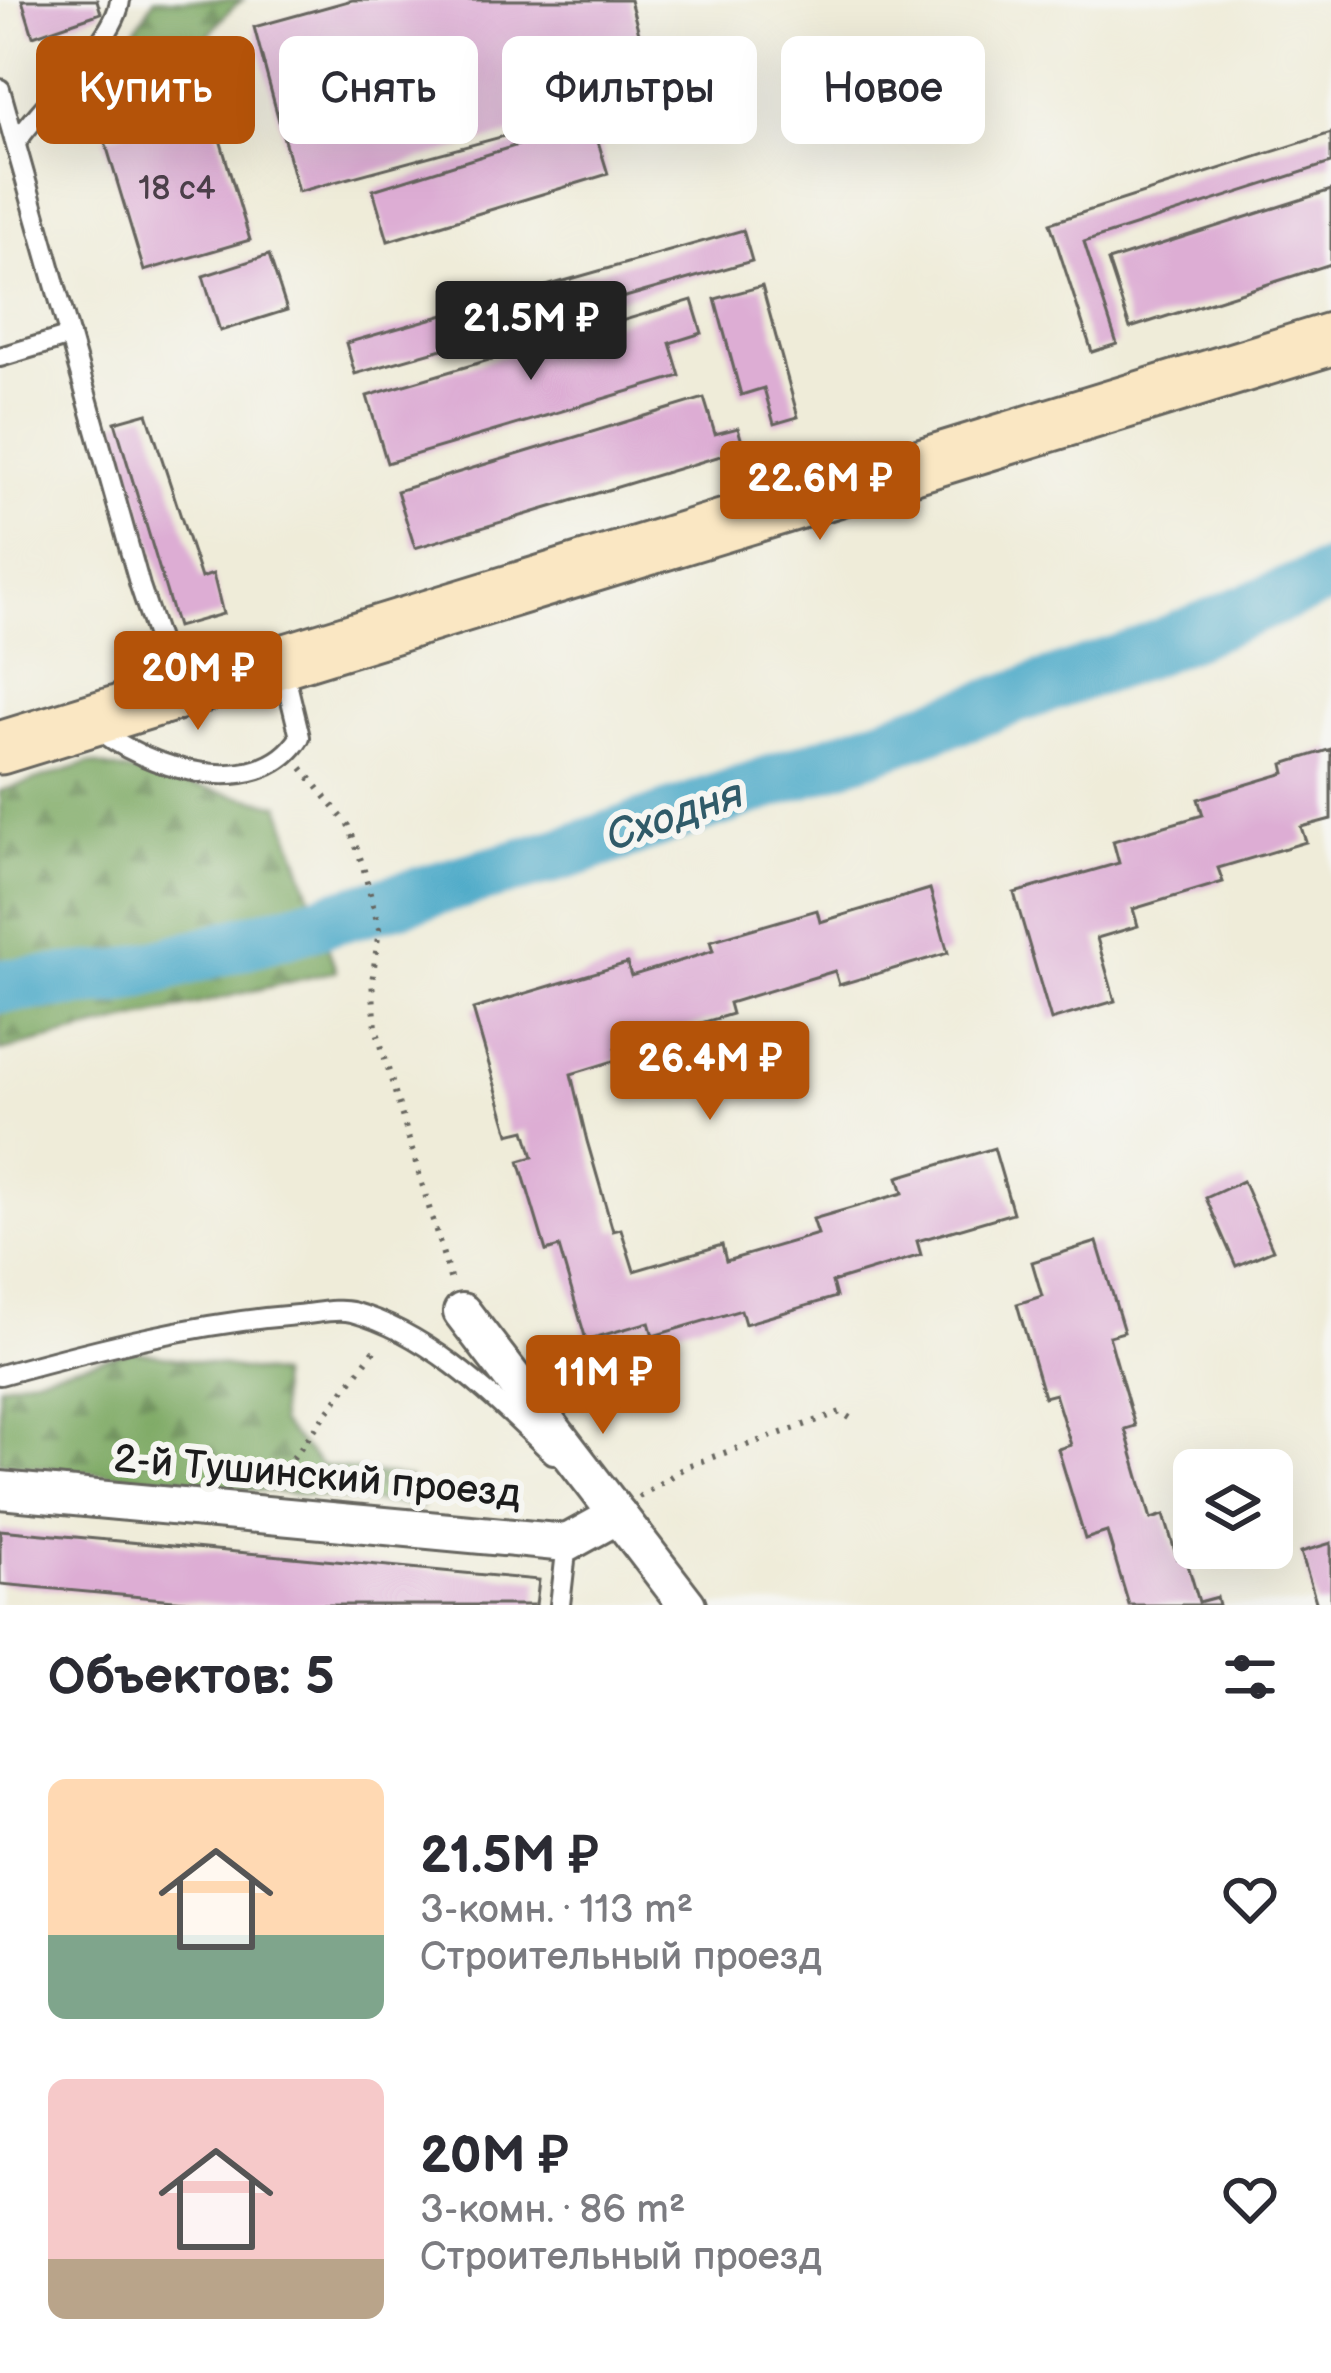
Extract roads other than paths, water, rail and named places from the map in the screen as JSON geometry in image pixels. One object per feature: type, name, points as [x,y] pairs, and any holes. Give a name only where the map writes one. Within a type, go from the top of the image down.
[{"type":"street","points":[[0,748],[1331,339]]},
{"type":"street","name":"2-й Тушинский проезд","points":[[461,1312],[687,1605]]},
{"type":"street","name":"2-й Тушинский проезд","points":[[0,1490],[567,1543],[618,1515]]},
{"type":"lane","points":[[16,143],[37,110],[109,34],[120,0]]},
{"type":"lane","points":[[0,88],[152,625],[177,694]]},
{"type":"lane","points":[[0,357],[70,336]]},
{"type":"lane","points":[[89,721],[118,747],[199,772],[232,774],[274,764],[289,755],[300,736],[282,663]]},
{"type":"lane","points":[[0,1375],[105,1346],[248,1319],[349,1311],[390,1329],[480,1385],[618,1515]]},
{"type":"lane","points":[[560,1605],[567,1543]]},
{"type":"waterway","name":"Сходня","points":[[0,986],[120,977],[569,852],[1140,654],[1331,576]]}]
